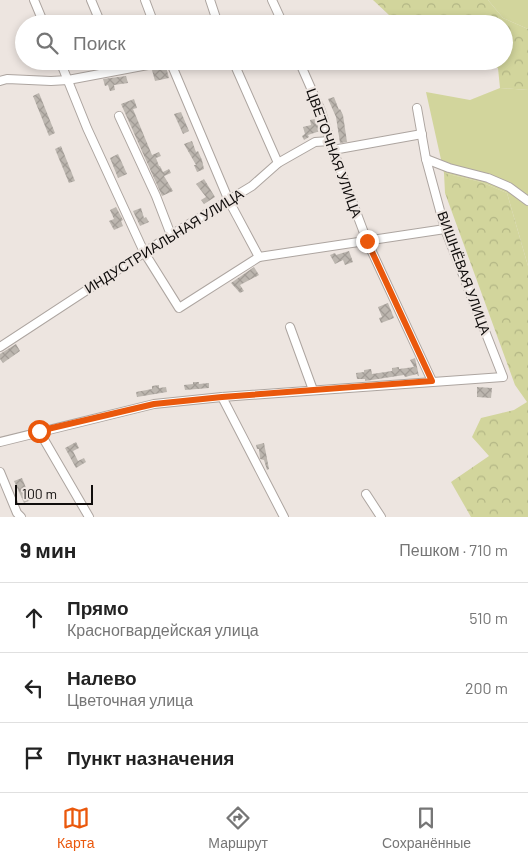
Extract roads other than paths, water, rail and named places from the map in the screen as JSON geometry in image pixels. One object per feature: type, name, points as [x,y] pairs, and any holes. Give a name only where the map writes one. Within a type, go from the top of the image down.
[{"type":"street","points":[[34,0],[40,15]]},
{"type":"street","points":[[91,0],[97,15]]},
{"type":"street","points":[[144,0],[150,15]]},
{"type":"street","points":[[210,0],[215,15]]},
{"type":"street","points":[[272,0],[278,15]]},
{"type":"street","points":[[64,70],[87,128],[144,252],[179,308],[259,257],[445,229]]},
{"type":"street","points":[[0,81],[7,79],[68,80],[127,70]]},
{"type":"street","points":[[173,70],[229,201],[259,257]]},
{"type":"street","points":[[237,70],[278,163]]},
{"type":"street","name":"ЦВЕТОЧНАЯ УЛИЦА","points":[[303,70],[321,111],[333,150],[367,241],[432,381]]},
{"type":"street","name":"ВИШНЁВАЯ УЛИЦА","points":[[417,108],[426,159],[445,229],[503,377],[432,381]]},
{"type":"street","points":[[118,116],[156,196],[171,235]]},
{"type":"street","points":[[333,150],[422,134]]},
{"type":"street","name":"ИНДУСТРИАЛЬНАЯ УЛИЦА","points":[[0,347],[144,252],[252,186],[278,163],[315,142],[330,141]]},
{"type":"street","points":[[426,159],[509,186],[528,201]]},
{"type":"street","points":[[290,327],[314,390]]},
{"type":"street","points":[[0,442],[154,404],[432,381]]},
{"type":"street","points":[[222,397],[284,517]]},
{"type":"street","points":[[39,431],[88,517]]},
{"type":"street","points":[[0,472],[20,517]]},
{"type":"street","points":[[366,494],[381,517]]}]
